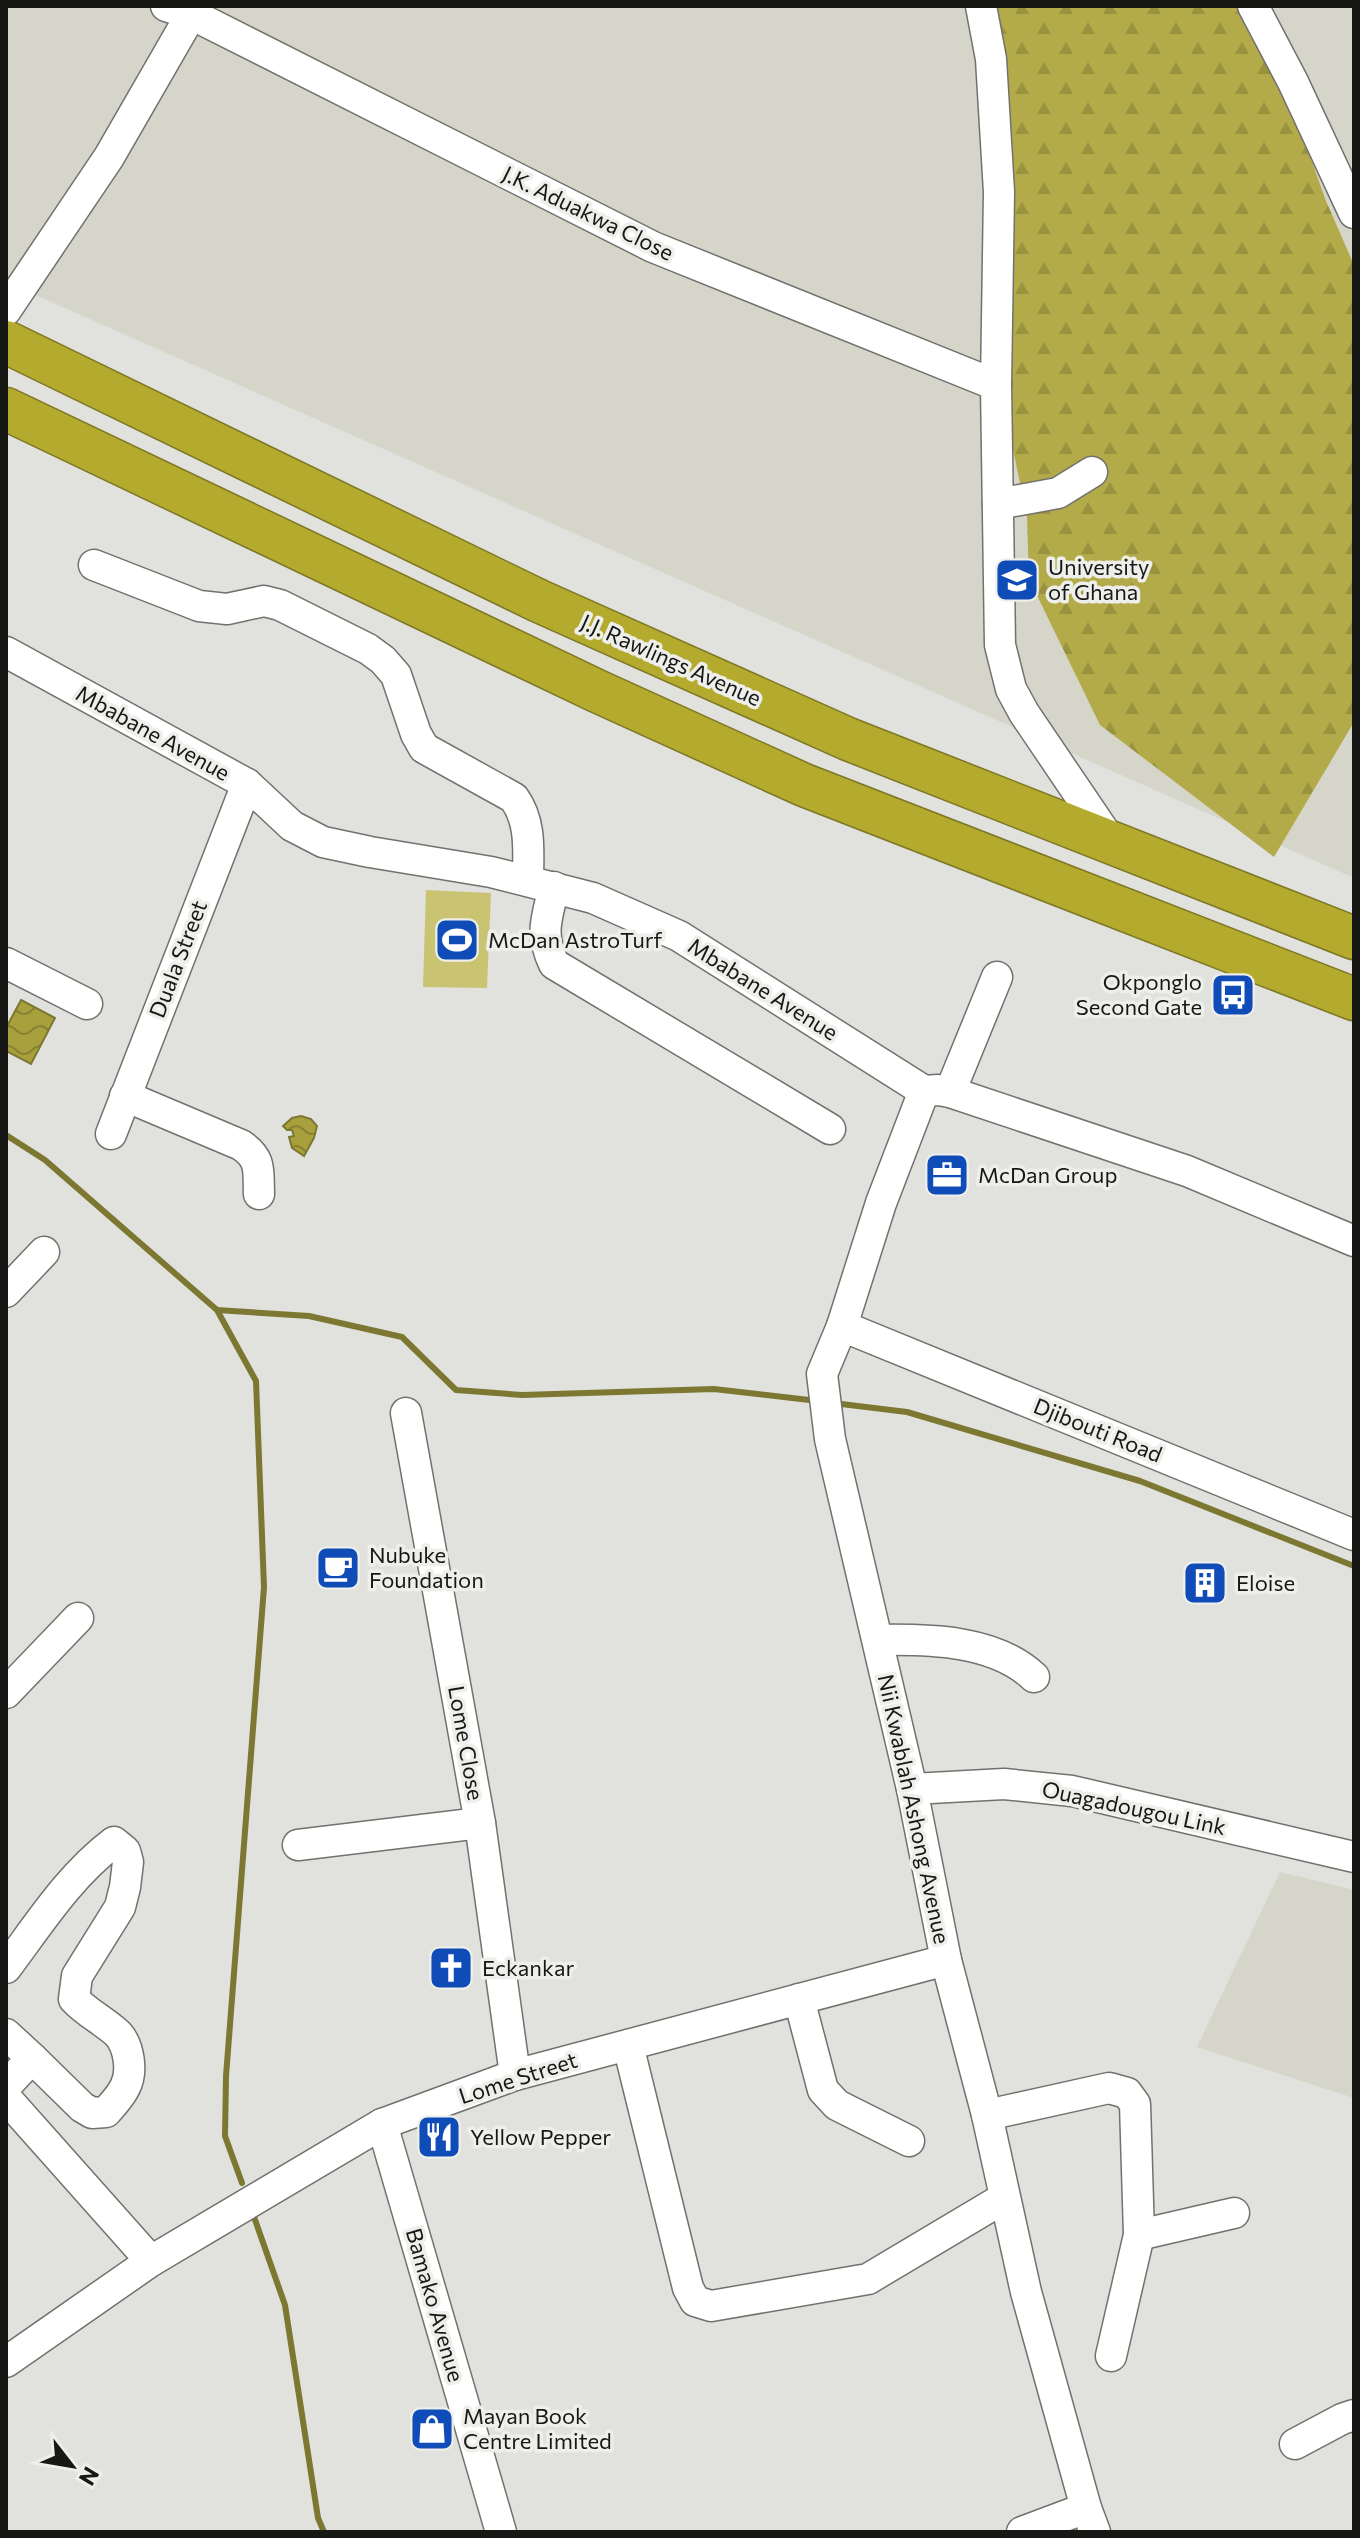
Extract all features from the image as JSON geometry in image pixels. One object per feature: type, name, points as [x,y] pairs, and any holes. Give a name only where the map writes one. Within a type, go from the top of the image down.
[{"type":"highway","name":"J.J. Rawlings Avenue","points":[[6,342],[539,601],[848,739],[1354,938]]},
{"type":"highway","points":[[6,409],[597,691],[804,785],[1354,999]]},
{"type":"street","points":[[981,6],[991,59],[999,192],[996,385],[1000,645],[1011,689],[1024,713],[1113,845]]},
{"type":"street","points":[[1253,6],[1293,82],[1354,213]]},
{"type":"street","points":[[6,310],[109,157],[184,9]]},
{"type":"street","name":"J.K. Aduakwa Close","points":[[184,9],[653,247],[996,385]]},
{"type":"street","points":[[998,504],[1058,493],[1092,472]]},
{"type":"street","points":[[94,565],[199,606],[227,609],[264,601],[280,605],[368,649],[383,660],[396,675],[416,734],[424,748],[514,798],[524,812],[541,884],[545,946],[554,964],[830,1129]]},
{"type":"street","name":"Mbabane Avenue","points":[[6,652],[247,784],[292,826],[323,842],[491,872],[593,898],[679,936],[937,1091],[1187,1171],[1354,1241]]},
{"type":"street","name":"Duala Street","points":[[111,1134],[247,784]]},
{"type":"street","points":[[6,963],[87,1004]]},
{"type":"street","name":"Nii Kwablah Ashong Avenue","points":[[997,977],[881,1203],[842,1326],[822,1374],[830,1439],[912,1789],[946,1960],[987,2115],[1026,2292],[1091,2520]]},
{"type":"street","points":[[125,1096],[241,1145],[253,1153],[258,1162],[259,1194]]},
{"type":"street","points":[[6,1292],[44,1252]]},
{"type":"street","name":"Djibouti Road","points":[[842,1326],[1354,1535]]},
{"type":"street","name":"Lome Close","points":[[406,1413],[480,1823],[515,2075]]},
{"type":"street","points":[[6,1693],[78,1618]]},
{"type":"street","points":[[878,1640],[930,1639],[985,1651],[1022,1665],[1034,1677]]},
{"type":"street","name":"Ouagadougou Link","points":[[912,1789],[1004,1784],[1072,1791],[1354,1857]]},
{"type":"street","points":[[298,1845],[480,1823]]},
{"type":"street","points":[[6,1968],[54,1902],[98,1854],[114,1842],[125,1851],[128,1862],[120,1907],[77,1976],[74,1999],[84,2011],[117,2033],[124,2042],[130,2074],[126,2087],[106,2112],[92,2113],[6,2034]]},
{"type":"street","name":"Lome Street","points":[[6,2362],[151,2261],[382,2124],[515,2075],[946,1960]]},
{"type":"street","points":[[799,1999],[823,2090],[837,2105],[909,2141]]},
{"type":"street","points":[[628,2045],[688,2288],[695,2301],[711,2306],[868,2279],[1004,2198]]},
{"type":"street","points":[[6,2086],[32,2058]]},
{"type":"street","points":[[987,2115],[1109,2088],[1127,2093],[1135,2104],[1139,2235],[1111,2356]]},
{"type":"street","points":[[6,2098],[151,2261]]},
{"type":"street","name":"Bamako Avenue","points":[[382,2124],[501,2532]]},
{"type":"street","points":[[1139,2235],[1234,2213]]},
{"type":"street","points":[[1295,2444],[1354,2415]]},
{"type":"street","points":[[1022,2532],[1091,2520]]},
{"type":"shaded area","name":"University of Ghana","points":[[6,6],[1354,6],[1354,878],[6,282]]},
{"type":"shaded area","name":"McDan AstroTurf","points":[[426,890],[491,893],[487,988],[423,987]]},
{"type":"shaded area","points":[[1280,1872],[1354,1890],[1354,2098],[1197,2047]]},
{"type":"green space","points":[[992,6],[1237,6],[1245,16],[1311,159],[1354,265],[1354,722],[1274,857],[1100,725],[1029,579],[1027,517],[1009,430]]},
{"type":"water","points":[[21,1000],[55,1018],[31,1064],[6,1051],[6,1028]]},
{"type":"water","points":[[301,1116],[311,1119],[317,1126],[304,1156],[292,1148],[289,1137],[294,1136],[292,1130],[283,1126],[292,1118]]},
{"type":"waterway","points":[[6,1135],[45,1160],[217,1310],[309,1316],[402,1337],[456,1390],[522,1395],[714,1389],[818,1401]]},
{"type":"waterway","points":[[217,1310],[256,1381],[264,1587],[226,2076],[225,2136],[242,2183]]},
{"type":"waterway","points":[[833,1403],[907,1412],[1140,1481],[1354,1566]]},
{"type":"waterway","points":[[253,2214],[285,2305],[318,2518],[324,2532]]},
{"type":"place","name":"University of Ghana","points":[[1017,580]]},
{"type":"place","name":"McDan AstroTurf","points":[[457,940]]},
{"type":"place","name":"Okponglo Second Gate","points":[[1233,995]]},
{"type":"place","name":"McDan Group","points":[[947,1175]]},
{"type":"place","name":"Nubuke Foundation","points":[[338,1568]]},
{"type":"place","name":"Eloise","points":[[1205,1583]]},
{"type":"place","name":"Eckankar","points":[[451,1968]]},
{"type":"place","name":"Yellow Pepper","points":[[439,2137]]},
{"type":"place","name":"Mayan Book Centre Limited","points":[[432,2429]]}]
